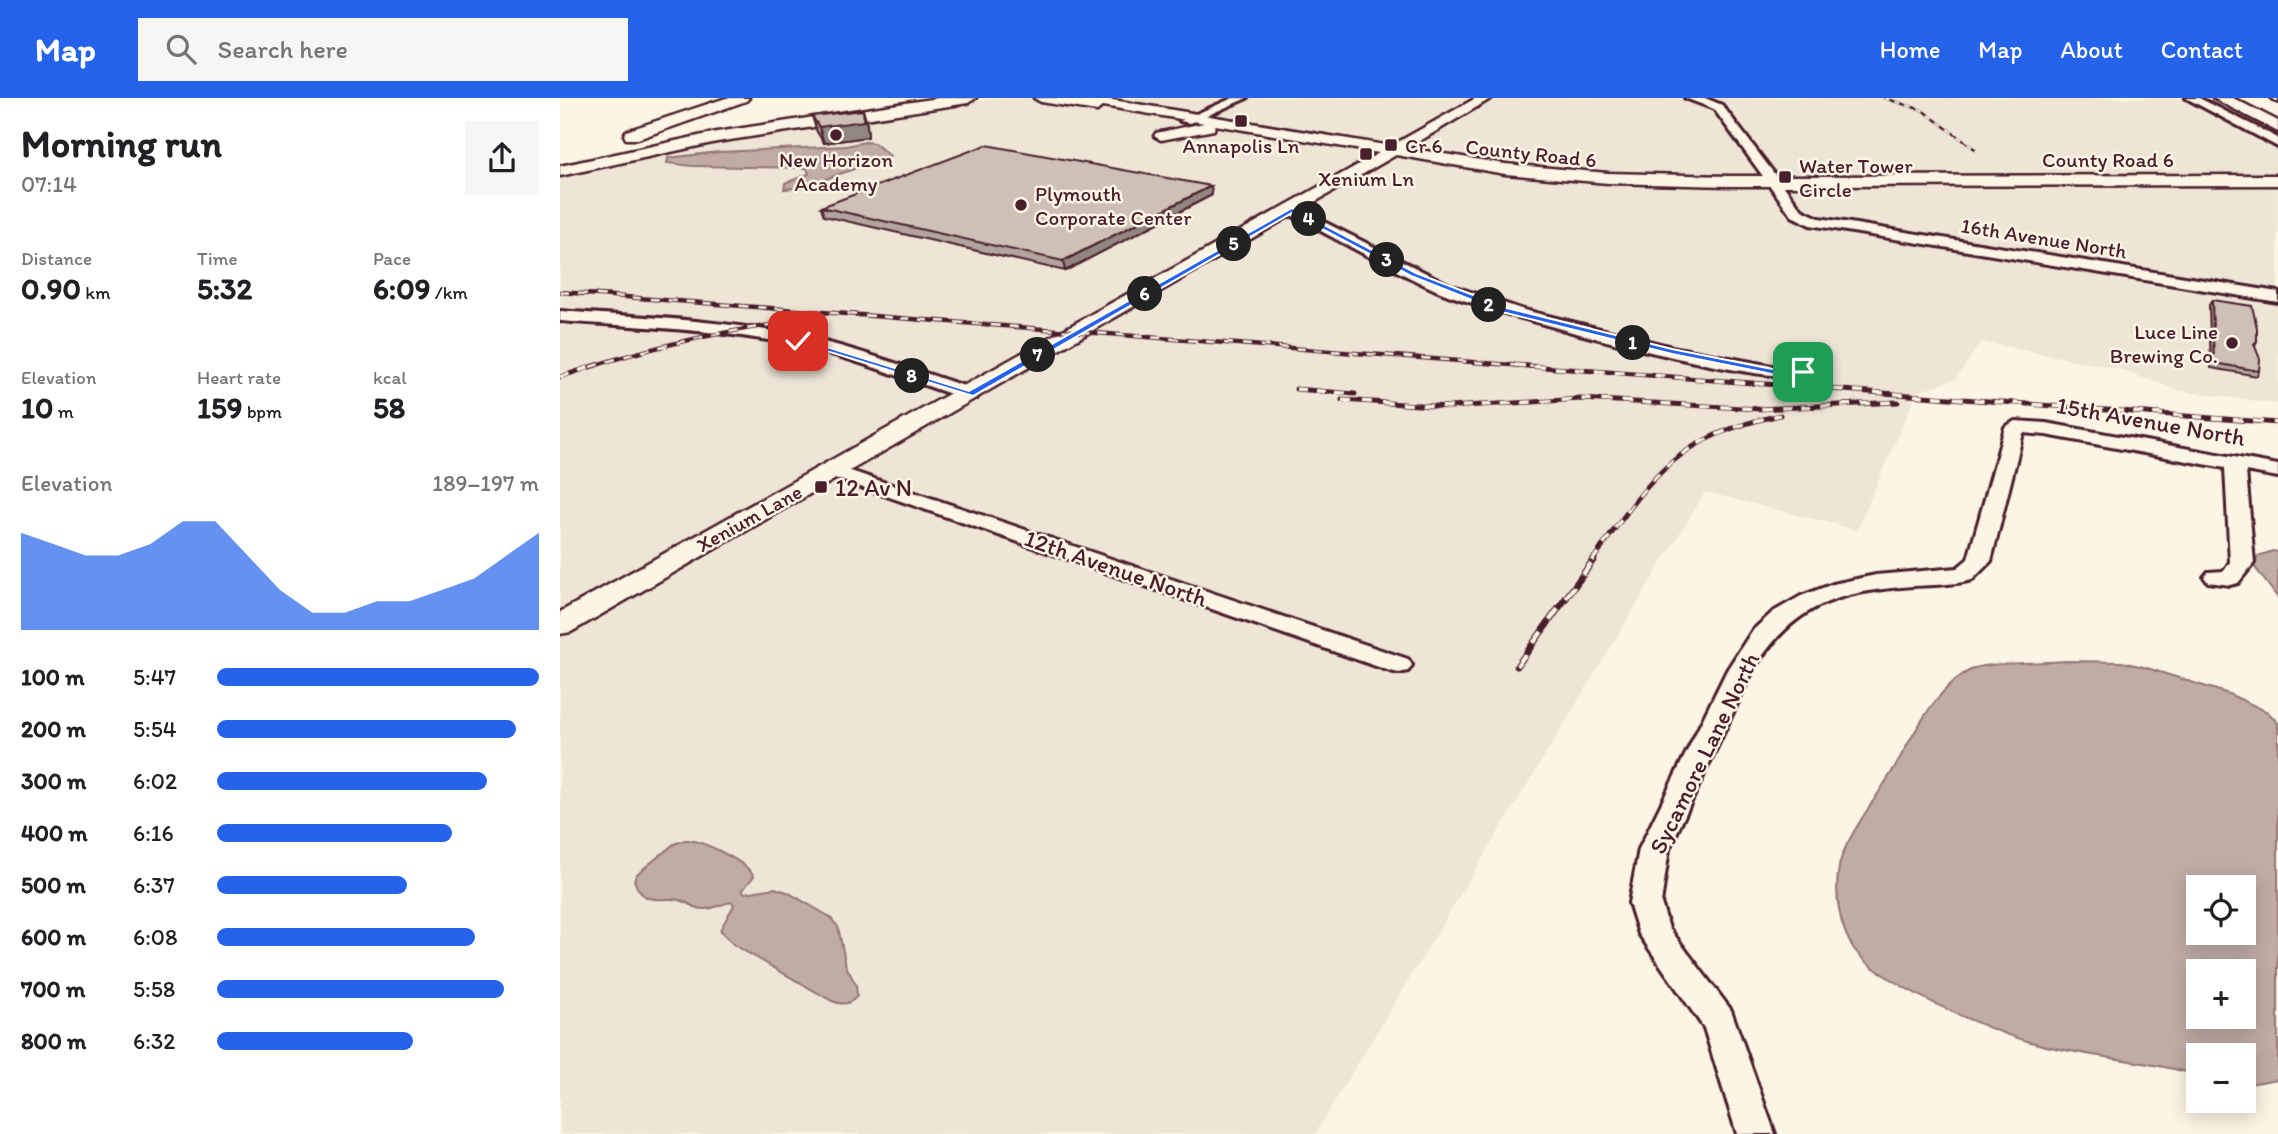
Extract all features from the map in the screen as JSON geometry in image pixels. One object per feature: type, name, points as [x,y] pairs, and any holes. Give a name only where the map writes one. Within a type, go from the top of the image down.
[{"type":"highway","points":[[621,138],[741,98]]},
{"type":"highway","points":[[560,170],[716,137],[968,98]]},
{"type":"highway","points":[[2221,98],[2278,127]]},
{"type":"highway","points":[[2245,98],[2278,114]]},
{"type":"highway","points":[[560,170],[816,104]]},
{"type":"highway","points":[[560,157],[755,111]]},
{"type":"highway","points":[[560,157],[585,148]]},
{"type":"main road","name":"County Road 6","points":[[1041,98],[1192,119],[1220,127],[1390,153]]},
{"type":"main road","name":"County Road 6","points":[[1077,98],[1508,175],[1580,182],[1668,184],[1773,180],[2278,180]]},
{"type":"main road","name":"Xenium Lane","points":[[560,625],[970,394],[1485,98]]},
{"type":"main road","points":[[1161,136],[1193,128],[1220,127]]},
{"type":"street","points":[[1192,119],[1242,98]]},
{"type":"street","points":[[1690,98],[1718,107],[1773,180]]},
{"type":"street","points":[[2192,98],[2278,143]]},
{"type":"street","name":"16th Avenue North","points":[[1773,180],[1797,213],[1815,222],[2278,297]]},
{"type":"street","points":[[1292,210],[1434,284],[1505,310],[1672,352],[1772,371],[1803,372]]},
{"type":"street","points":[[560,316],[735,330],[788,338],[970,394]]},
{"type":"street","name":"15th Avenue North","points":[[2015,427],[2046,429],[2278,471]]},
{"type":"street","name":"Sycamore Lane North","points":[[1756,1134],[1719,1021],[1655,934],[1645,903],[1654,849],[1740,670],[1761,637],[1782,617],[1810,601],[1841,589],[1876,582],[1964,575],[1972,570],[1979,561],[2015,427]]},
{"type":"street","points":[[2216,578],[2230,578],[2242,563],[2235,463]]},
{"type":"street","name":"12th Avenue North","points":[[833,471],[1399,665]]},
{"type":"shaded area","points":[[999,98],[2203,98],[2278,137],[2278,404],[2180,391],[2115,368],[1981,342],[1956,379],[1917,392],[1857,530],[1705,492],[1315,1134],[560,1134],[560,178],[671,151],[787,130]]},
{"type":"shaded area","points":[[874,143],[890,156],[804,187],[784,189],[785,183],[809,174],[807,168],[667,163],[668,158],[719,152],[846,146]]},
{"type":"shaded area","points":[[2278,552],[2278,598],[2254,566],[2258,556]]},
{"type":"shaded area","points":[[2122,662],[2229,694],[2268,712],[2278,723],[2278,1079],[2256,1083],[2256,1043],[2186,1043],[2186,1072],[2073,1052],[2012,1036],[1963,1017],[1910,990],[1886,976],[1854,949],[1841,920],[1838,899],[1839,867],[1846,846],[1926,714],[1948,687],[1975,668],[2005,664]]},
{"type":"shaded area","points":[[685,840],[712,847],[749,870],[754,876],[742,891],[745,893],[775,888],[830,917],[838,927],[846,966],[856,985],[857,996],[846,1003],[832,1001],[734,945],[720,930],[734,905],[732,902],[701,909],[679,900],[653,899],[642,894],[634,880],[637,874],[674,844]]},
{"type":"building","points":[[863,110],[864,121],[819,127],[812,116]]},
{"type":"building","name":"Plymouth Corporate Center","points":[[986,145],[1211,186],[1063,261],[821,207]]},
{"type":"building","name":"Luce Line Brewing Co.","points":[[2212,300],[2252,306],[2257,328],[2257,341],[2254,344],[2260,359],[2259,371],[2214,363]]},
{"type":"railway","points":[[1884,98],[1922,110],[1975,149]]},
{"type":"railway","points":[[560,292],[1538,367]]},
{"type":"railway","points":[[590,367],[703,337],[819,319]]},
{"type":"railway","points":[[590,367],[596,365]]},
{"type":"railway","points":[[1515,365],[2278,423]]},
{"type":"railway","points":[[560,377],[590,367]]},
{"type":"railway","points":[[1296,389],[1355,394]]},
{"type":"railway","points":[[1342,400],[1449,407],[1581,399],[1760,409],[1898,402]]},
{"type":"railway","points":[[1592,561],[1632,506],[1668,465],[1689,449],[1714,436],[1744,424],[1780,415]]},
{"type":"railway","points":[[1517,666],[1594,559]]},
{"type":"place","name":"Annapolis Ln","points":[[1241,121]]},
{"type":"place","name":"New Horizon Academy","points":[[836,135]]},
{"type":"place","name":"Cr 6","points":[[1391,145]]},
{"type":"place","name":"Xenium Ln","points":[[1366,154]]},
{"type":"place","name":"Water Tower Circle","points":[[1785,177]]},
{"type":"place","name":"Plymouth Corporate Center","points":[[1021,205]]},
{"type":"place","name":"Luce Line Brewing Co.","points":[[2232,343]]},
{"type":"place","name":"12 Av N","points":[[821,487]]},
{"type":"route","points":[[798,341],[970,394],[1292,210],[1414,274],[1479,302],[1586,332],[1672,352],[1772,371],[1803,372]]}]
